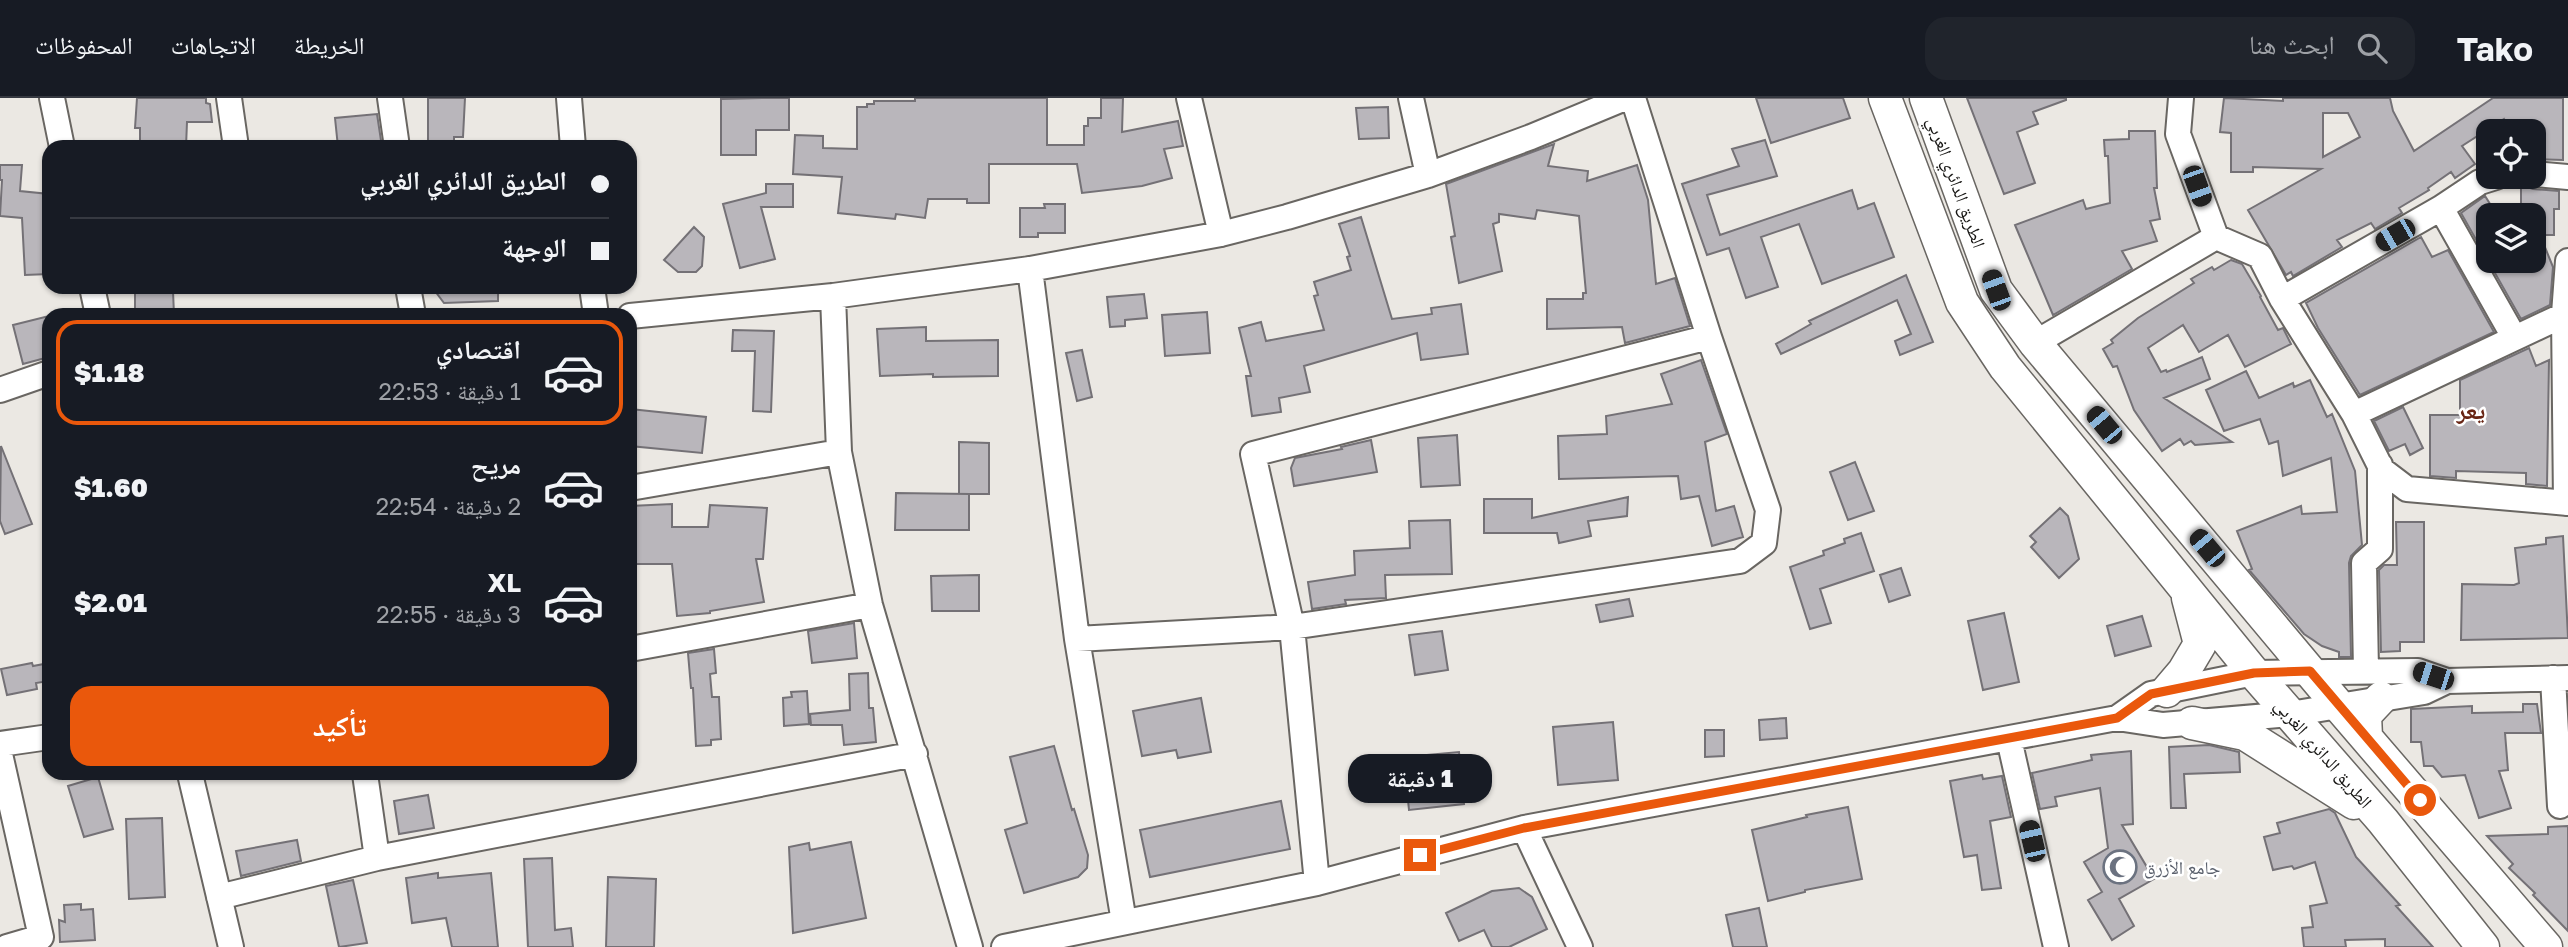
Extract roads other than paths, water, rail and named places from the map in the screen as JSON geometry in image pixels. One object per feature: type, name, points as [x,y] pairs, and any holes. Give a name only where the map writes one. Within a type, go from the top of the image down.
[{"type":"main road","name":"الطريق الدائري الغربي","points":[[1885,98],[1962,302],[2005,367],[2254,673],[2383,821],[2483,947]]},
{"type":"main road","name":"الطريق الدائري الغربي","points":[[1926,98],[1996,290],[2035,343],[2338,705],[2546,947]]},
{"type":"main road","points":[[2166,691],[2184,671],[2200,644],[2186,590]]},
{"type":"main road","points":[[2365,737],[2365,715],[2374,685]]},
{"type":"main road","points":[[2192,723],[2245,734],[2383,821]]},
{"type":"street","points":[[52,98],[61,140]]},
{"type":"street","points":[[229,98],[235,140]]},
{"type":"street","points":[[390,98],[396,140]]},
{"type":"street","points":[[569,98],[572,140]]},
{"type":"street","points":[[1189,98],[1221,234]]},
{"type":"street","points":[[1411,98],[1428,175]]},
{"type":"street","points":[[637,315],[833,296],[1030,269],[1221,234],[1428,175],[1531,137],[1625,98]]},
{"type":"street","points":[[1077,639],[1292,628],[1740,561],[1764,543],[1768,510],[1709,337],[1633,98]]},
{"type":"street","points":[[2181,98],[2178,134],[2216,237],[2260,256],[2282,299],[2354,414],[2382,470],[2407,489],[2567,503],[2568,261]]},
{"type":"street","points":[[2546,175],[2568,177]]},
{"type":"street","points":[[2282,299],[2441,208],[2476,185]]},
{"type":"street","points":[[2441,208],[2514,337]]},
{"type":"street","points":[[2035,343],[2216,237]]},
{"type":"street","points":[[1030,269],[1077,639],[1124,922]]},
{"type":"street","points":[[833,296],[839,452],[870,605],[970,947]]},
{"type":"street","points":[[2354,414],[2566,313]]},
{"type":"street","points":[[1317,883],[1292,628],[1253,454],[1709,337]]},
{"type":"street","points":[[0,390],[42,375]]},
{"type":"street","points":[[637,487],[839,452]]},
{"type":"street","points":[[2374,685],[2364,563],[2380,549],[2380,465]]},
{"type":"street","points":[[637,648],[870,605]]},
{"type":"street","points":[[2117,718],[2151,694],[2254,673],[2310,671],[2374,685],[2424,692],[2447,681],[2560,678],[2560,806]]},
{"type":"street","points":[[1004,947],[1317,883],[1524,828],[2117,718],[2163,725],[2290,714],[2338,705],[2374,685]]},
{"type":"street","points":[[0,744],[42,738]]},
{"type":"street","points":[[2009,738],[2056,947]]},
{"type":"street","points":[[0,754],[41,936],[7,947]]},
{"type":"street","points":[[219,897],[377,858],[915,754]]},
{"type":"street","points":[[191,780],[232,947]]},
{"type":"street","points":[[366,780],[377,858]]},
{"type":"street","points":[[1524,828],[1580,947]]},
{"type":"place","name":"جامع الأزرق","points":[[2120,867]]},
{"type":"district","name":"يعر","points":[[2471,409]]}]
